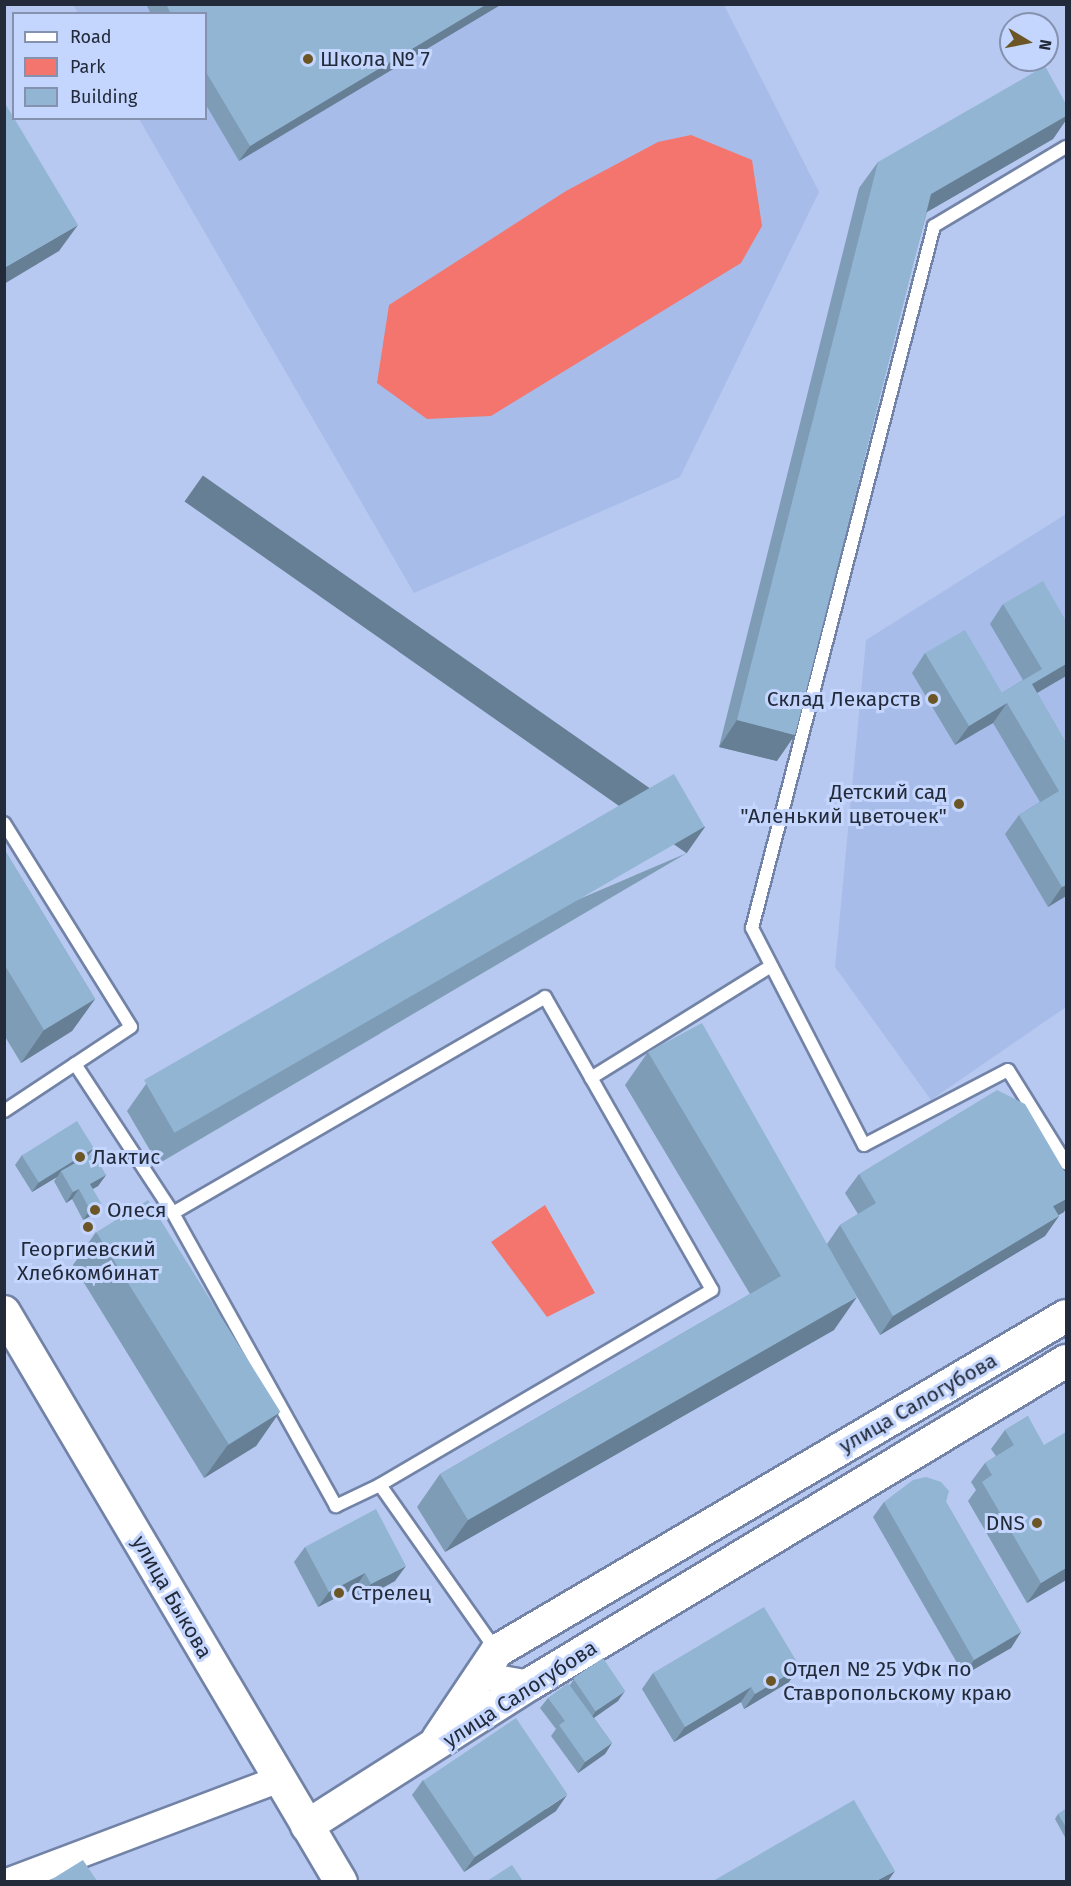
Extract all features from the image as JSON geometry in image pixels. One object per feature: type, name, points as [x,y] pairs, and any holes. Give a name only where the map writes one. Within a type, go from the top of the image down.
[{"type":"street","name":"улица Быкова","points":[[4,1312],[340,1881]]},
{"type":"street","name":"улица Салогубова","points":[[428,1753],[497,1651],[1066,1316]]},
{"type":"street","name":"улица Салогубова","points":[[428,1753],[530,1684],[1066,1361]]},
{"type":"street","points":[[497,1651],[492,1668],[496,1678],[530,1684]]},
{"type":"street","points":[[307,1826],[428,1753]]},
{"type":"street","points":[[7,1881],[279,1779]]},
{"type":"lane","points":[[1066,147],[934,226],[752,928],[864,1145],[1008,1070],[1066,1163]]},
{"type":"lane","points":[[4,823],[131,1027],[4,1111]]},
{"type":"lane","points":[[591,1078],[771,966]]},
{"type":"lane","points":[[75,1064],[173,1213],[336,1506],[380,1485],[712,1290],[545,997],[173,1213]]},
{"type":"lane","points":[[380,1485],[497,1651]]},
{"type":"shaded area","points":[[73,5],[724,5],[819,192],[680,477],[414,593],[140,120],[207,120],[207,12],[77,12]]},
{"type":"shaded area","name":"Детский сад \"Аленький цветочек\"","points":[[1066,514],[1066,1007],[931,1100],[835,967],[866,640]]},
{"type":"green space","points":[[691,135],[752,160],[762,226],[741,263],[491,416],[427,419],[377,383],[389,305],[566,191],[658,142]]},
{"type":"green space","points":[[545,1205],[595,1293],[547,1317],[491,1242]]},
{"type":"building","name":"Школа № 7","points":[[166,4],[487,4],[250,146],[207,74],[207,12],[170,12]]},
{"type":"building","points":[[1035,72],[1048,72],[1066,104],[1066,116],[931,194],[795,735],[737,720],[878,162]]},
{"type":"building","points":[[4,102],[12,115],[12,120],[15,120],[78,225],[4,268]]},
{"type":"building","points":[[1043,581],[1066,621],[1066,664],[1032,684],[1066,743],[1066,885],[1062,887],[1019,815],[1059,791],[1007,703],[969,726],[925,653],[965,630],[1002,693],[1042,669],[1003,604]]},
{"type":"building","points":[[674,774],[704,827],[174,1133],[144,1080]]},
{"type":"building","points":[[4,849],[95,999],[44,1030],[4,964]]},
{"type":"building","points":[[702,1023],[857,1297],[468,1520],[440,1474],[781,1276],[648,1052]]},
{"type":"building","points":[[997,1090],[1025,1104],[1066,1174],[1066,1199],[1053,1206],[1059,1216],[893,1316],[840,1225],[876,1203],[859,1174]]},
{"type":"building","points":[[77,1121],[94,1148],[39,1183],[22,1155]]},
{"type":"building","points":[[93,1153],[106,1175],[90,1184],[101,1203],[90,1210],[79,1189],[73,1192],[61,1171]]},
{"type":"building","points":[[148,1200],[280,1412],[229,1444],[96,1232]]},
{"type":"building","points":[[1028,1416],[1044,1445],[1066,1432],[1066,1568],[1041,1583],[982,1482],[992,1475],[985,1463],[1014,1445],[1005,1430]]},
{"type":"building","points":[[926,1477],[941,1482],[949,1491],[946,1502],[1021,1632],[974,1660],[884,1502],[913,1480]]},
{"type":"building","points":[[376,1509],[406,1566],[371,1584],[365,1573],[329,1592],[305,1547]]},
{"type":"building","points":[[764,1607],[800,1667],[755,1694],[751,1687],[685,1727],[653,1673]]},
{"type":"building","points":[[603,1658],[625,1691],[596,1711],[573,1678]]},
{"type":"building","points":[[568,1683],[612,1743],[585,1762],[559,1725],[565,1721],[548,1698]]},
{"type":"building","points":[[516,1718],[567,1794],[475,1857],[423,1781]]},
{"type":"building","points":[[854,1800],[895,1871],[876,1881],[713,1881]]},
{"type":"building","points":[[1066,1809],[1066,1827],[1058,1814]]},
{"type":"building","points":[[83,1860],[97,1881],[49,1881]]},
{"type":"building","points":[[512,1865],[523,1881],[487,1881]]},
{"type":"place","name":"Школа № 7","points":[[308,59]]},
{"type":"place","name":"Склад Лекарств","points":[[933,699]]},
{"type":"place","name":"Детский сад \"Аленький цветочек\"","points":[[959,804]]},
{"type":"place","name":"Лактис","points":[[80,1157]]},
{"type":"place","name":"Олеся","points":[[95,1210]]},
{"type":"place","name":"Георгиевский Хлебкомбинат","points":[[88,1227]]},
{"type":"place","name":"DNS","points":[[1037,1523]]},
{"type":"place","name":"Стрелец","points":[[339,1593]]},
{"type":"place","name":"Отдел № 25 УФк по Ставропольскому краю","points":[[771,1681]]}]
